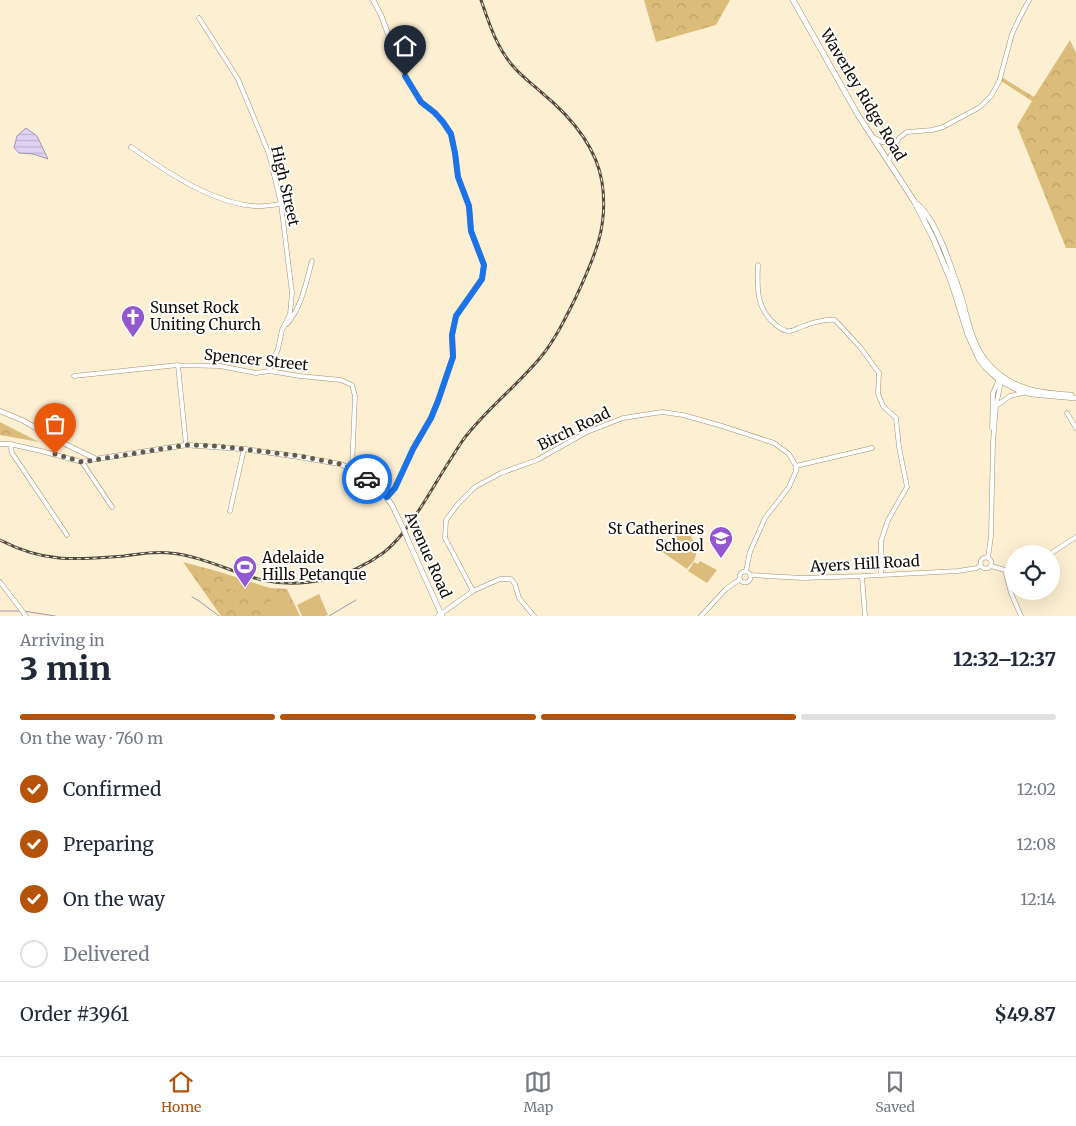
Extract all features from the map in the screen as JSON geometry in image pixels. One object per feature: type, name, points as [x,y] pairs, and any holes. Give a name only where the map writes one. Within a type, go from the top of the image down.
[{"type":"main road","name":"Waverley Ridge Road","points":[[793,0],[858,114],[914,201],[944,263],[974,349],[985,367],[1010,386],[1026,393],[1048,396],[1076,396]]},
{"type":"main road","name":"Waverley Ridge Road","points":[[1001,378],[1028,389],[1076,396]]},
{"type":"street","points":[[373,0],[381,15],[400,66],[411,85],[421,102],[435,113],[451,134],[458,177],[469,206],[471,231],[484,265],[482,279],[456,316],[452,335],[453,357],[431,418],[413,449],[395,488],[387,497]]},
{"type":"street","points":[[888,161],[895,144],[907,132],[944,127],[980,107],[991,96],[999,82],[1012,34],[1029,0]]},
{"type":"street","name":"High Street","points":[[199,18],[238,79],[269,154],[281,204],[292,293],[290,314],[282,330],[278,349],[268,371]]},
{"type":"street","points":[[873,137],[882,142],[895,144]]},
{"type":"street","points":[[131,147],[195,188],[232,202],[255,207],[281,204]]},
{"type":"street","points":[[282,330],[294,316],[302,297],[312,261]]},
{"type":"street","points":[[758,265],[758,295],[763,310],[782,330],[790,332],[814,322],[828,319],[835,320],[860,347],[879,372],[878,394],[882,406],[896,418],[899,447],[907,488],[888,520],[881,541],[881,576]]},
{"type":"street","points":[[178,365],[186,445]]},
{"type":"street","name":"Spencer Street","points":[[74,376],[178,365],[220,366],[256,373],[268,371],[341,380],[352,385],[355,396],[352,469]]},
{"type":"street","points":[[993,442],[1001,378]]},
{"type":"street","points":[[991,566],[988,558],[991,536],[992,400],[993,393],[1001,378]]},
{"type":"street","name":"Waverley Ridge Road","points":[[996,406],[1010,396],[1026,393]]},
{"type":"street","points":[[0,410],[96,459]]},
{"type":"street","name":"Birch Road","points":[[473,591],[445,538],[446,520],[458,504],[475,487],[501,473],[537,460],[587,432],[623,418],[662,412],[683,415],[774,443],[789,454],[796,466]]},
{"type":"street","points":[[1067,413],[1076,428]]},
{"type":"street","points":[[0,444],[41,450],[82,462],[96,459]]},
{"type":"street","points":[[10,444],[12,453],[68,535]]},
{"type":"street","name":"Avenue Road","points":[[96,459],[186,445],[218,446],[327,461],[352,469],[381,490],[387,497],[404,530],[440,615]]},
{"type":"street","points":[[701,616],[746,571],[750,552],[765,518],[789,487],[796,471],[796,466],[872,448]]},
{"type":"street","points":[[230,511],[244,449]]},
{"type":"street","points":[[82,462],[112,507]]},
{"type":"street","points":[[1060,547],[1076,537]]},
{"type":"street","points":[[988,558],[982,559],[980,562],[981,566],[985,569],[991,566],[1005,570]]},
{"type":"street","name":"Ayers Hill Road","points":[[750,576],[803,578],[881,576],[958,571],[981,566]]},
{"type":"street","points":[[740,579],[742,582],[746,582],[750,579],[746,571]]},
{"type":"street","points":[[862,576],[865,616]]},
{"type":"street","points":[[440,615],[473,591],[500,579],[511,579],[515,584],[519,598],[534,616]]},
{"type":"street","points":[[0,582],[25,615]]},
{"type":"street","points":[[1014,600],[1022,616]]},
{"type":"green space","points":[[644,0],[730,0],[716,25],[656,42]]},
{"type":"green space","points":[[1070,40],[1076,53],[1076,248],[1066,248],[1017,126],[1032,101],[1001,81],[1003,78],[1034,97]]},
{"type":"green space","points":[[0,422],[39,442],[0,435]]},
{"type":"green space","points":[[686,530],[693,540],[696,551],[694,559],[687,569],[658,549],[672,538],[674,533]]},
{"type":"green space","points":[[700,561],[717,570],[707,583],[688,571],[694,562],[698,564]]},
{"type":"green space","points":[[183,562],[270,588],[287,589],[300,616],[221,616]]},
{"type":"green space","name":"Adelaide Hills Petanque","points":[[227,576],[267,589],[263,600],[223,587]]},
{"type":"green space","points":[[286,594],[296,616],[268,616],[275,613],[270,601]]},
{"type":"green space","points":[[319,594],[328,615],[302,616],[297,605]]},
{"type":"shaded area","points":[[26,128],[37,136],[48,159],[33,154],[19,153],[14,148],[17,136]]},
{"type":"waterway","points":[[192,597],[219,616]]},
{"type":"waterway","points":[[329,616],[356,600]]},
{"type":"waterway","points":[[0,611],[19,611]]},
{"type":"waterway","points":[[23,611],[55,616]]},
{"type":"railway","points":[[0,540],[31,553],[60,558],[75,559],[158,552],[170,553],[205,561],[262,580],[293,583],[325,579],[356,569],[383,553],[400,537],[463,440],[481,419],[531,369],[550,344],[583,283],[602,228],[604,198],[599,168],[594,156],[571,121],[518,72],[506,58],[494,34],[481,0]]},
{"type":"way so far","points":[[55,454],[82,462],[186,445],[218,446],[300,456],[340,464],[367,479]]},
{"type":"place","name":"Sunset Rock Uniting Church","points":[[133,338]]},
{"type":"place","name":"St Catherines School","points":[[721,559]]},
{"type":"place","name":"Adelaide Hills Petanque","points":[[245,588]]},
{"type":"route","points":[[367,479],[387,497],[395,488],[438,401],[453,357],[452,335],[456,316],[482,279],[484,265],[471,231],[469,206],[458,177],[451,134],[435,113],[421,102],[405,76]]}]
